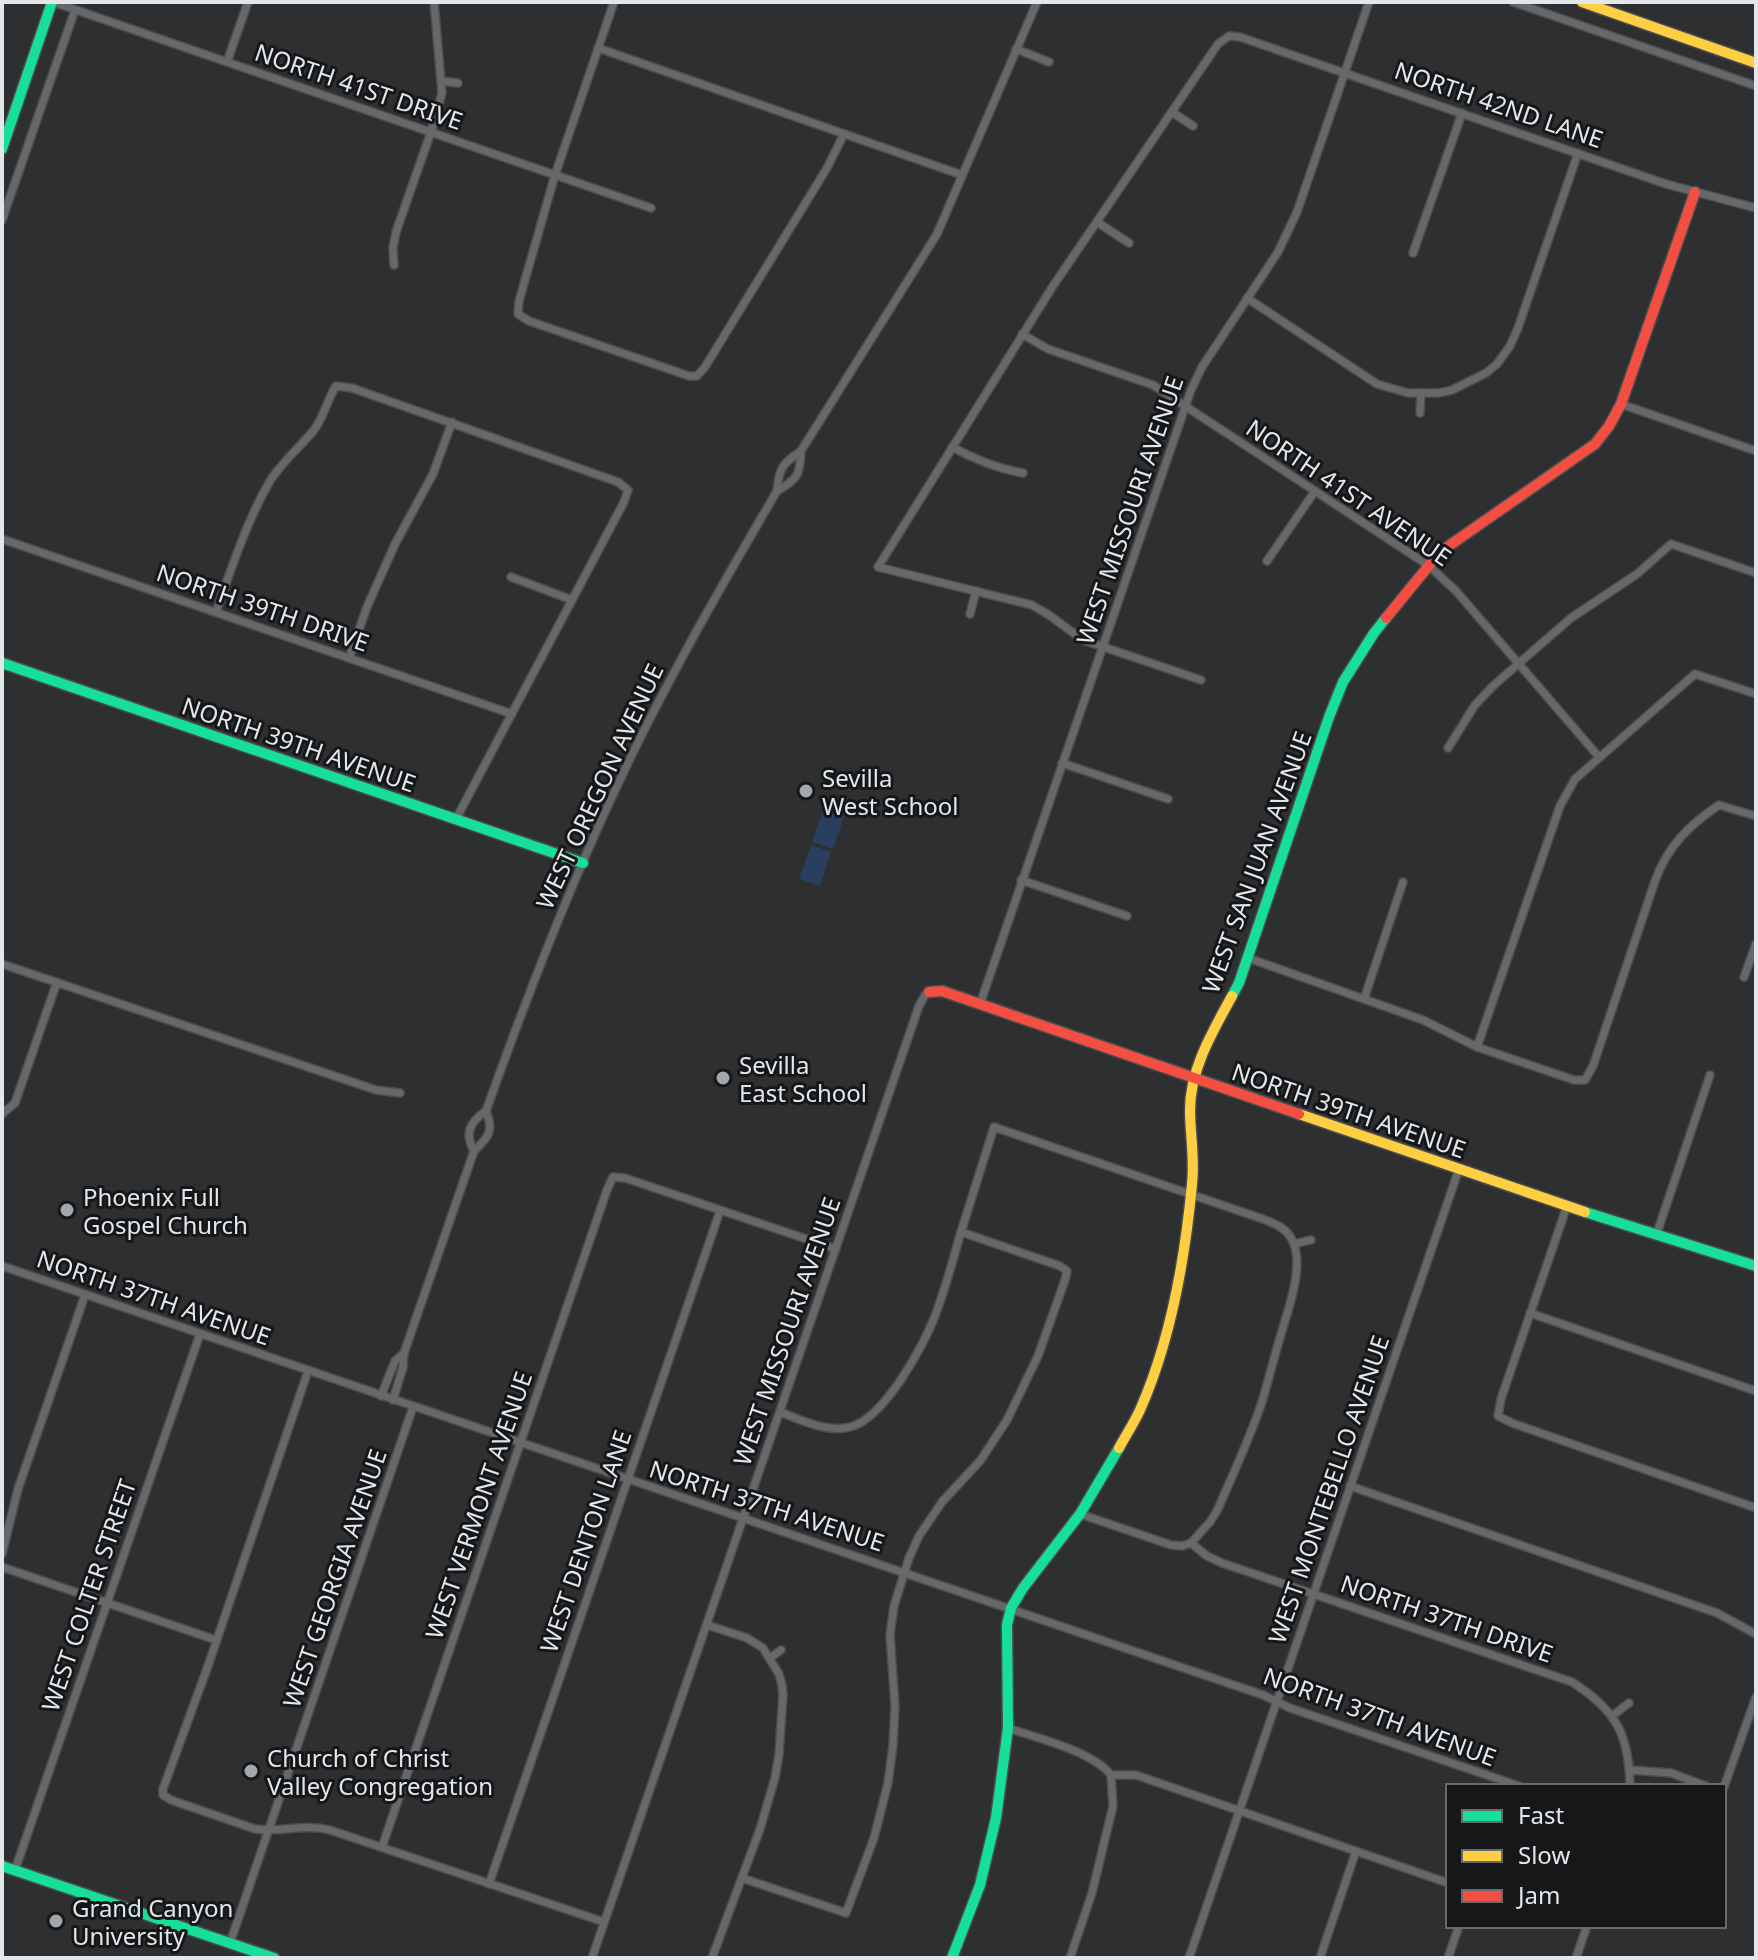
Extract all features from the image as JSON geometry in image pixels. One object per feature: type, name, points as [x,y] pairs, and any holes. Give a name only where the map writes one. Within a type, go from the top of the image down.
[{"type":"street","name":"NORTH 41ST DRIVE","points":[[53,2],[651,208]]},
{"type":"street","points":[[2,149],[53,2]]},
{"type":"street","points":[[227,62],[248,2]]},
{"type":"street","points":[[394,265],[396,232],[442,93],[434,2]]},
{"type":"street","points":[[614,2],[555,175],[519,301],[518,314],[529,321],[689,376],[697,376],[827,168],[844,134]]},
{"type":"street","name":"WEST OREGON AVENUE","points":[[474,1151],[470,1143],[470,1127],[486,1111],[532,985],[583,863],[674,672],[777,491],[779,473],[786,462],[801,451],[937,234],[1037,2]]},
{"type":"street","name":"WEST MISSOURI AVENUE","points":[[980,1004],[1185,405],[1202,367],[1278,252],[1291,225],[1369,2]]},
{"type":"street","points":[[1513,2],[1756,86]]},
{"type":"street","points":[[1582,2],[1756,63]]},
{"type":"street","points":[[2,220],[4,206],[75,10]]},
{"type":"street","name":"NORTH 42ND LANE","points":[[1172,112],[1218,44],[1229,36],[1240,37],[1695,192],[1756,208]]},
{"type":"street","points":[[598,48],[962,175]]},
{"type":"street","points":[[1016,49],[1049,62]]},
{"type":"street","points":[[442,81],[458,83]]},
{"type":"street","points":[[1193,126],[1172,112],[1022,334],[878,567],[1039,608],[1077,637],[1201,680]]},
{"type":"street","points":[[1413,253],[1462,113]]},
{"type":"street","points":[[1247,298],[1377,384],[1408,393],[1452,390],[1486,373],[1510,346],[1578,153]]},
{"type":"street","name":"WEST SAN JUAN AVENUE","points":[[952,1958],[976,1898],[989,1851],[1003,1772],[1008,1728],[1007,1625],[1011,1608],[1080,1514],[1139,1413],[1154,1376],[1187,1236],[1193,1178],[1190,1107],[1194,1077],[1212,1032],[1239,983],[1343,682],[1374,633],[1440,552],[1595,444],[1609,426],[1621,404],[1695,192]]},
{"type":"street","points":[[1097,222],[1129,243]]},
{"type":"street","name":"NORTH 41ST AVENUE","points":[[1022,334],[1048,349],[1143,381],[1185,405],[1428,565],[1456,591],[1599,757]]},
{"type":"street","points":[[216,612],[237,555],[270,482],[316,427],[336,386],[352,388],[452,422],[618,482],[628,490],[456,819]]},
{"type":"street","points":[[1420,413],[1421,393]]},
{"type":"street","points":[[1621,404],[1756,451]]},
{"type":"street","points":[[349,658],[367,607],[395,544],[433,474],[452,422]]},
{"type":"street","points":[[952,447],[1008,471],[1023,473]]},
{"type":"street","name":"WEST OREGON AVENUE","points":[[777,491],[793,482],[800,471],[801,451]]},
{"type":"street","points":[[1267,561],[1315,491]]},
{"type":"street","name":"NORTH 39TH DRIVE","points":[[2,539],[512,714]]},
{"type":"street","points":[[1448,748],[1475,705],[1493,686],[1571,618],[1637,574],[1671,544],[1756,573]]},
{"type":"street","points":[[511,577],[572,600]]},
{"type":"street","points":[[970,614],[976,591]]},
{"type":"street","name":"NORTH 39TH AVENUE","points":[[2,663],[583,863]]},
{"type":"street","points":[[1477,1047],[1560,806],[1575,779],[1695,674],[1756,694]]},
{"type":"street","points":[[1062,763],[1168,799]]},
{"type":"street","points":[[1248,958],[1423,1020],[1477,1047],[1574,1080],[1585,1080],[1593,1066],[1660,865],[1667,853],[1677,840],[1719,805],[1756,816]]},
{"type":"street","points":[[1021,880],[1127,916]]},
{"type":"street","points":[[1364,999],[1403,882]]},
{"type":"street","points":[[1744,977],[1756,944]]},
{"type":"street","points":[[2,964],[376,1090],[400,1093]]},
{"type":"street","points":[[2,1114],[15,1103],[57,982]]},
{"type":"street","name":"NORTH 39TH AVENUE","points":[[929,992],[942,991],[1567,1206],[1756,1266]]},
{"type":"street","name":"WEST MISSOURI AVENUE","points":[[592,1958],[921,1001],[929,992]]},
{"type":"street","points":[[1656,1236],[1710,1075]]},
{"type":"street","name":"WEST OREGON AVENUE","points":[[393,1400],[404,1353],[474,1151],[491,1129],[486,1111]]},
{"type":"street","points":[[780,1412],[820,1426],[851,1427],[878,1410],[894,1389],[921,1346],[936,1314],[994,1127],[1280,1226],[1294,1244],[1296,1273],[1261,1404],[1218,1509],[1191,1543]]},
{"type":"street","name":"WEST MONTEBELLO AVENUE","points":[[1189,1958],[1459,1169]]},
{"type":"street","name":"WEST VERMONT AVENUE","points":[[382,1847],[613,1177],[625,1178],[720,1211]]},
{"type":"street","points":[[1567,1206],[1501,1399],[1498,1416],[1756,1508]]},
{"type":"street","points":[[720,1211],[836,1249]]},
{"type":"street","name":"WEST DENTON LANE","points":[[489,1884],[720,1211]]},
{"type":"street","points":[[742,1878],[846,1913],[874,1838],[888,1783],[895,1706],[890,1635],[904,1572],[919,1536],[942,1502],[980,1461],[1007,1420],[1038,1356],[1067,1271],[961,1232]]},
{"type":"street","points":[[1294,1244],[1311,1240]]},
{"type":"street","name":"NORTH 37TH AVENUE","points":[[2,1266],[1011,1608],[1513,1784]]},
{"type":"street","points":[[2,1554],[18,1489],[85,1295]]},
{"type":"street","points":[[1530,1313],[1756,1391]]},
{"type":"street","name":"WEST COLTER STREET","points":[[15,1870],[200,1334]]},
{"type":"street","name":"WEST OREGON AVENUE","points":[[381,1396],[395,1361],[404,1353]]},
{"type":"street","points":[[308,1371],[163,1795],[255,1829],[269,1831],[319,1827],[604,1922]]},
{"type":"street","name":"WEST GEORGIA AVENUE","points":[[230,1943],[413,1407]]},
{"type":"street","points":[[851,1427],[854,1438]]},
{"type":"street","points":[[1350,1486],[1717,1613],[1756,1634]]},
{"type":"street","name":"NORTH 37TH DRIVE","points":[[1080,1514],[1171,1545],[1191,1543],[1222,1563],[1572,1682],[1591,1694],[1612,1716],[1626,1743],[1630,1784]]},
{"type":"street","points":[[2,1567],[216,1640]]},
{"type":"street","points":[[707,1625],[747,1638],[763,1648],[782,1685],[783,1711],[779,1754],[768,1803],[712,1958]]},
{"type":"street","points":[[770,1658],[781,1650]]},
{"type":"street","points":[[1725,1784],[1756,1697]]},
{"type":"street","points":[[1612,1716],[1629,1703]]},
{"type":"street","points":[[1008,1728],[1090,1757],[1111,1775],[1113,1806],[1092,1893],[1070,1958]]},
{"type":"street","points":[[1630,1770],[1671,1773],[1701,1784]]},
{"type":"street","points":[[1111,1775],[1136,1775],[1446,1882]]},
{"type":"street","points":[[1320,1958],[1356,1851]]},
{"type":"street","points":[[2,1866],[274,1958]]},
{"type":"street","points":[[1448,1958],[1458,1928]]},
{"type":"street","points":[[1576,1958],[1586,1928]]},
{"type":"shaded area","points":[[824,807],[845,814],[833,849],[812,842]]},
{"type":"shaded area","points":[[811,845],[831,852],[820,886],[799,879]]},
{"type":"traffic: fast","points":[[2,149],[52,2]]},
{"type":"traffic: fast","points":[[1232,996],[1343,682],[1386,618]]},
{"type":"traffic: fast","points":[[2,663],[583,863]]},
{"type":"traffic: fast","points":[[1585,1212],[1756,1266]]},
{"type":"traffic: fast","points":[[952,1958],[980,1885],[996,1818],[1008,1728],[1007,1625],[1011,1608],[1080,1514],[1119,1448]]},
{"type":"traffic: fast","points":[[2,1866],[274,1958]]},
{"type":"traffic: slow","points":[[1582,2],[1756,63]]},
{"type":"traffic: slow","points":[[1119,1448],[1140,1410],[1168,1328],[1181,1270],[1192,1184],[1191,1095],[1198,1065],[1232,996]]},
{"type":"traffic: slow","points":[[1299,1114],[1585,1212]]},
{"type":"traffic: jam","points":[[1386,618],[1440,552],[1595,444],[1609,426],[1621,404],[1695,192]]},
{"type":"traffic: jam","points":[[929,992],[942,991],[1299,1114]]},
{"type":"place","name":"Sevilla West School","points":[[806,791]]},
{"type":"place","name":"Sevilla East School","points":[[723,1078]]},
{"type":"place","name":"Phoenix Full Gospel Church","points":[[67,1210]]},
{"type":"place","name":"Church of Christ Valley Congregation","points":[[251,1771]]},
{"type":"place","name":"Grand Canyon University","points":[[56,1921]]}]
